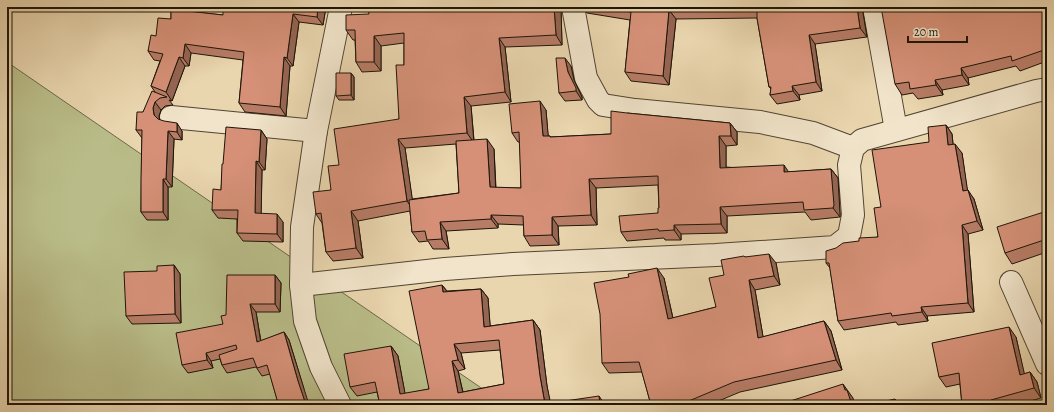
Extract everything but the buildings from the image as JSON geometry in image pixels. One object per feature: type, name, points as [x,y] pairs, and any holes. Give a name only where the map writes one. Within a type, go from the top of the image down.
[{"type":"street","points":[[340,405],[321,367],[305,321],[301,285],[302,227],[316,131],[341,7]]},
{"type":"street","points":[[573,7],[586,78],[603,106],[760,122],[813,133],[853,148]]},
{"type":"street","points":[[874,7],[896,130]]},
{"type":"street","points":[[301,285],[445,269],[716,255],[835,247],[849,236],[853,215],[849,165],[853,148],[862,140],[1047,89]]},
{"type":"street","points":[[171,117],[316,131]]},
{"type":"street","points":[[1011,282],[1047,364]]},
{"type":"green space","points":[[7,62],[506,405],[7,405]]}]
